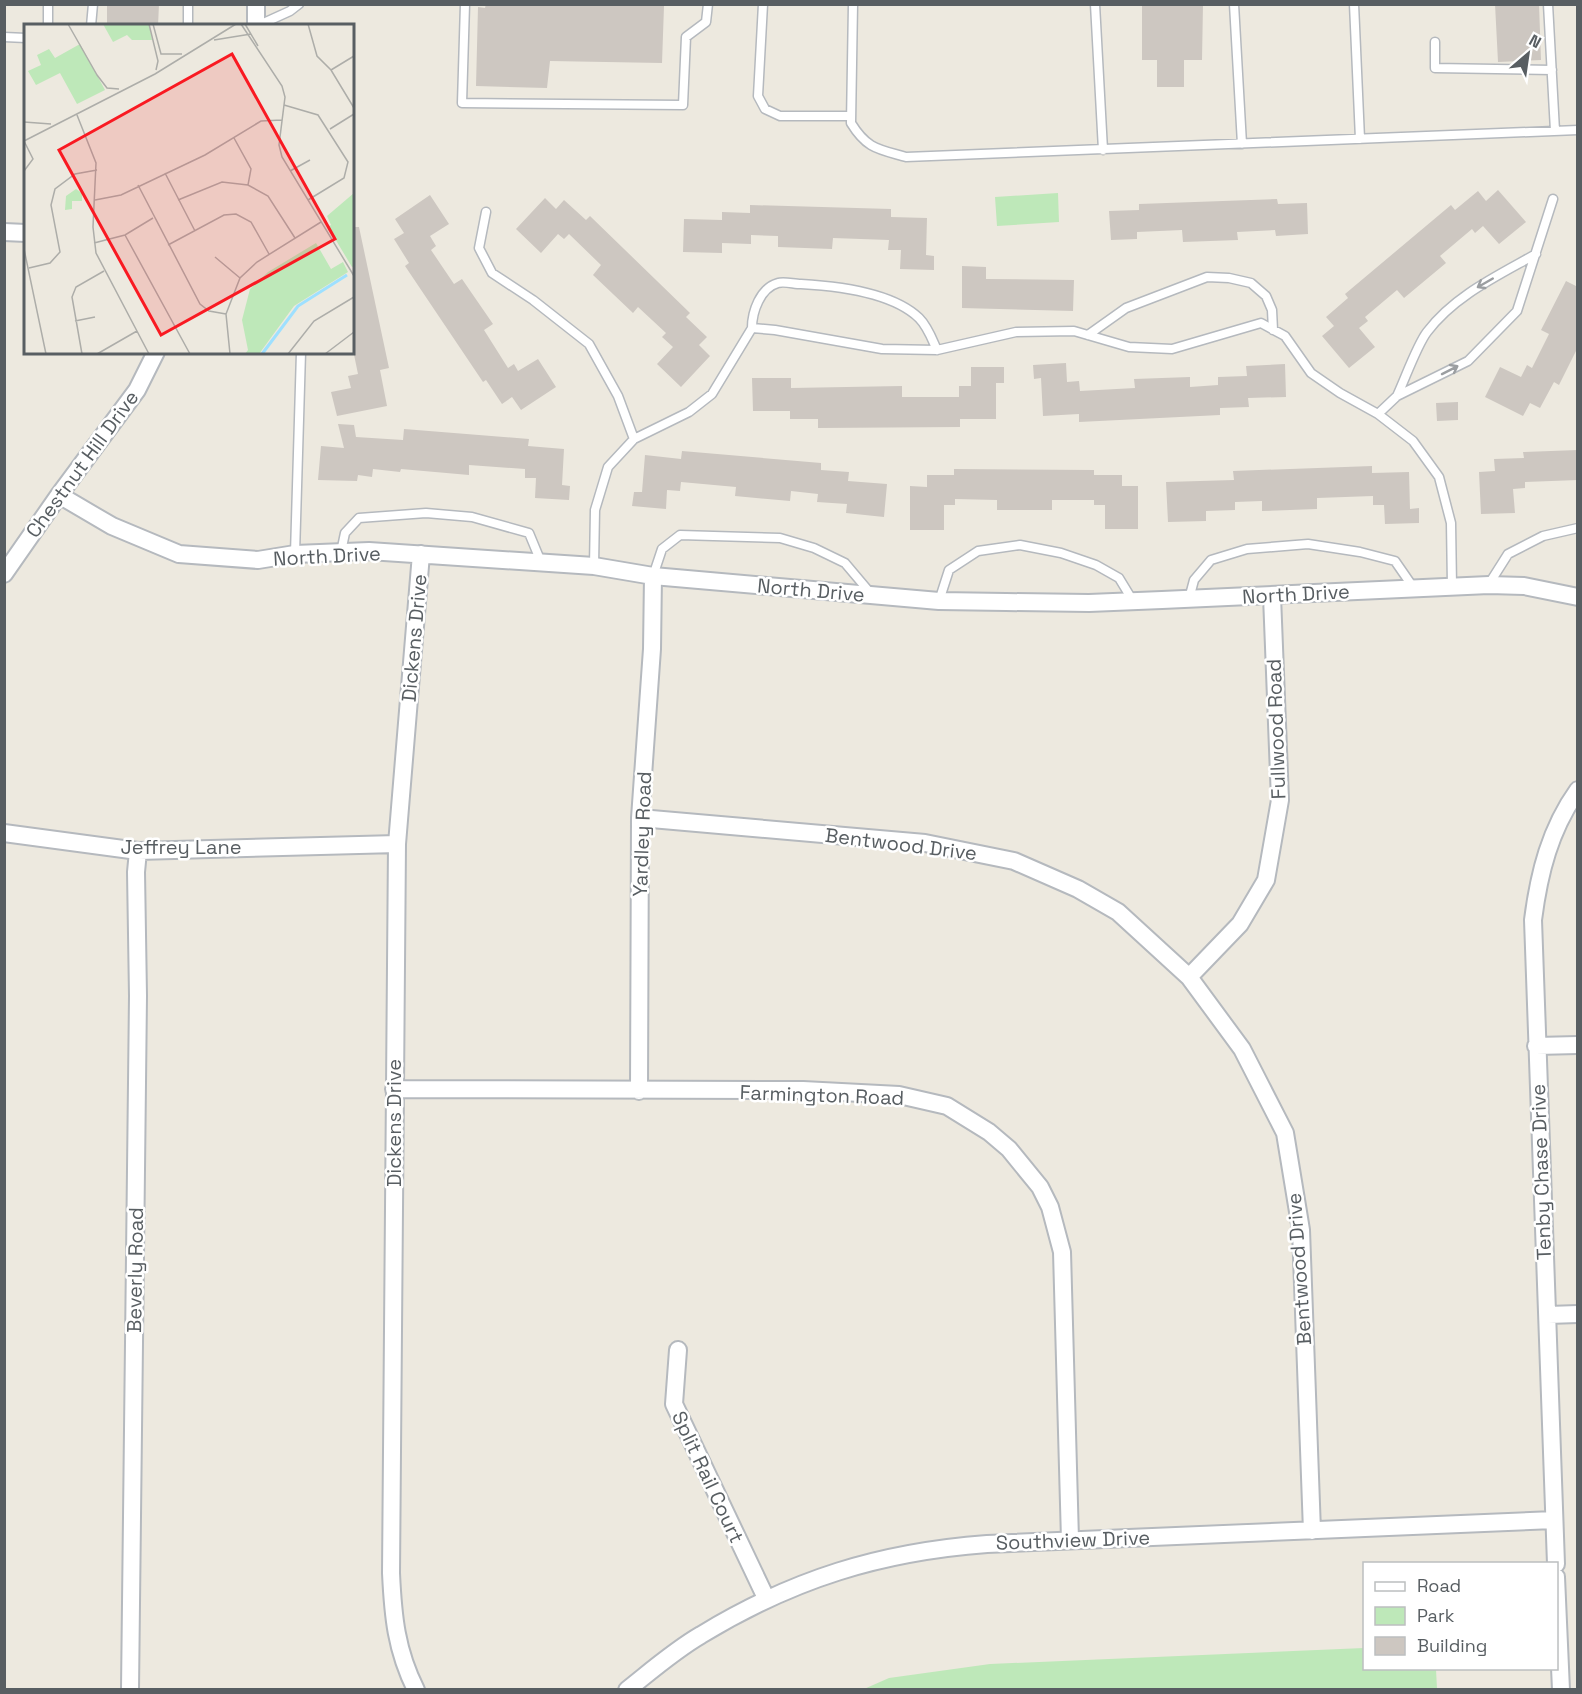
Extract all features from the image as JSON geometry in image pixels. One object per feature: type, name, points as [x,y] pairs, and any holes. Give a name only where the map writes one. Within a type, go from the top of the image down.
[{"type":"street","points":[[256,4],[256,24]]},
{"type":"street","points":[[4,232],[24,233]]},
{"type":"street","name":"Chestnut Hill Drive","points":[[4,574],[137,390],[155,354]]},
{"type":"street","name":"North Drive","points":[[59,495],[112,526],[179,554],[258,560],[295,554],[341,552],[421,554],[594,566],[653,576],[939,601],[1078,603],[1489,585],[1524,585],[1578,597]]},
{"type":"street","name":"Dickens Drive","points":[[416,1689],[405,1668],[394,1623],[391,1573],[397,844],[421,554]]},
{"type":"street","name":"Yardley Road","points":[[639,1091],[640,818],[652,649],[653,576]]},
{"type":"street","name":"Fullwood Road","points":[[1189,977],[1240,924],[1266,880],[1280,800],[1272,596]]},
{"type":"street","name":"Tenby Chase Drive","points":[[1556,1562],[1533,920],[1537,885],[1546,852],[1559,820],[1578,789]]},
{"type":"street","name":"Bentwood Drive","points":[[640,818],[925,843],[1014,861],[1078,889],[1118,912],[1189,977],[1242,1049],[1285,1133],[1300,1230],[1312,1531]]},
{"type":"street","name":"Jeffrey Lane","points":[[4,833],[138,851],[397,844]]},
{"type":"street","name":"Beverly Road","points":[[130,1689],[138,851]]},
{"type":"street","points":[[1536,1046],[1578,1045]]},
{"type":"street","name":"Farmington Road","points":[[394,1089],[803,1090],[899,1095],[946,1106],[989,1132],[1009,1149],[1040,1187],[1050,1207],[1062,1252],[1070,1540]]},
{"type":"street","points":[[1548,1315],[1578,1314]]},
{"type":"street","name":"Split Rail Court","points":[[678,1350],[674,1404],[766,1598]]},
{"type":"street","name":"Southview Drive","points":[[627,1689],[699,1636],[766,1598],[864,1563],[910,1553],[949,1547],[1070,1540],[1554,1520]]},
{"type":"street","points":[[1558,1605],[1561,1689]]},
{"type":"lane","points":[[48,4],[48,24]]},
{"type":"lane","points":[[91,24],[93,4]]},
{"type":"lane","points":[[188,4],[188,24]]},
{"type":"lane","points":[[261,24],[290,11],[299,4]]},
{"type":"lane","points":[[465,4],[462,103],[683,105],[686,37],[706,22],[708,4]]},
{"type":"lane","points":[[763,4],[758,96],[765,109],[780,116],[851,116]]},
{"type":"lane","points":[[853,4],[851,123],[861,139],[872,147],[906,157],[1578,130]]},
{"type":"lane","points":[[1095,4],[1103,150]]},
{"type":"lane","points":[[1234,4],[1242,144]]},
{"type":"lane","points":[[1354,4],[1360,139]]},
{"type":"lane","points":[[1548,4],[1555,131]]},
{"type":"lane","points":[[4,37],[24,38]]},
{"type":"lane","points":[[1435,42],[1435,68],[1552,70]]},
{"type":"lane","points":[[1378,414],[1397,396],[1468,361],[1517,311],[1553,199]]},
{"type":"lane","points":[[486,212],[479,248],[492,273],[533,300],[590,344],[618,396],[634,439]]},
{"type":"lane","points":[[1397,396],[1426,333],[1456,302],[1536,254]]},
{"type":"lane","points":[[1088,335],[1126,308],[1207,277],[1229,278],[1251,283],[1266,296],[1272,310],[1273,330]]},
{"type":"lane","points":[[594,566],[595,510],[608,467],[634,439],[689,412],[712,394],[752,328],[754,311],[768,289],[779,283],[826,285],[863,291],[896,304],[918,316],[927,327],[937,350]]},
{"type":"lane","points":[[752,328],[882,349],[937,350],[1016,332],[1074,331],[1129,346],[1172,349],[1261,323],[1285,336],[1311,373],[1340,393],[1378,414],[1413,441],[1439,477],[1451,523],[1452,586]]},
{"type":"lane","points":[[295,554],[301,354]]},
{"type":"lane","points":[[341,552],[345,533],[359,518],[426,513],[472,517],[529,533],[541,562]]},
{"type":"lane","points":[[1489,585],[1508,554],[1543,536],[1578,528]]},
{"type":"lane","points":[[653,576],[662,549],[680,535],[780,538],[814,548],[845,563],[873,595]]},
{"type":"lane","points":[[1190,599],[1194,580],[1211,560],[1247,549],[1308,544],[1360,552],[1395,561],[1413,587]]},
{"type":"lane","points":[[939,601],[950,570],[978,551],[1020,545],[1061,553],[1096,565],[1119,578],[1133,601]]},
{"type":"green space","points":[[1058,193],[1059,222],[997,226],[995,197]]},
{"type":"green space","points":[[1363,1648],[1363,1670],[1436,1670],[1437,1689],[864,1689],[889,1678],[990,1664]]},
{"type":"building","points":[[107,4],[159,4],[158,24],[107,24]]},
{"type":"building","points":[[486,4],[664,6],[662,63],[550,61],[547,88],[476,86],[478,7],[485,8]]},
{"type":"building","points":[[1142,4],[1203,4],[1202,60],[1184,60],[1184,87],[1157,87],[1157,60],[1142,60]]},
{"type":"building","points":[[1495,4],[1539,4],[1541,60],[1498,62]]},
{"type":"building","points":[[1498,190],[1526,222],[1499,244],[1483,226],[1475,233],[1472,229],[1440,256],[1446,263],[1404,298],[1397,290],[1365,317],[1368,321],[1359,328],[1375,347],[1349,368],[1322,336],[1334,326],[1326,317],[1348,298],[1345,294],[1451,205],[1455,210],[1478,191],[1486,201]]},
{"type":"building","points":[[430,195],[449,224],[430,236],[436,246],[431,250],[454,284],[462,279],[493,324],[484,330],[508,368],[514,364],[518,371],[538,359],[556,387],[521,410],[512,397],[502,404],[486,380],[483,382],[405,266],[409,263],[394,239],[404,233],[395,219]]},
{"type":"building","points":[[545,198],[556,209],[564,200],[586,220],[590,216],[690,313],[686,317],[707,337],[699,345],[710,356],[681,387],[657,364],[673,347],[662,337],[666,333],[638,307],[633,313],[593,275],[601,265],[569,234],[564,239],[558,234],[541,253],[516,229]]},
{"type":"building","points":[[1277,199],[1278,204],[1307,203],[1308,234],[1276,236],[1275,230],[1237,232],[1238,240],[1183,242],[1182,230],[1137,232],[1137,239],[1111,240],[1109,211],[1139,210],[1139,204]]},
{"type":"building","points":[[750,205],[891,209],[891,217],[927,218],[926,255],[934,256],[934,270],[900,269],[901,250],[888,250],[889,240],[833,238],[832,249],[778,247],[778,236],[751,235],[751,244],[722,243],[722,253],[683,252],[684,219],[722,220],[722,212],[750,213]]},
{"type":"building","points":[[354,227],[359,227],[389,368],[380,370],[387,406],[337,416],[331,392],[351,388],[348,376],[358,374],[354,354]]},
{"type":"building","points":[[962,266],[986,267],[986,279],[1074,280],[1073,311],[962,308]]},
{"type":"building","points":[[1566,281],[1578,287],[1578,347],[1559,385],[1554,382],[1540,408],[1530,403],[1523,416],[1485,397],[1500,367],[1521,377],[1527,365],[1532,368],[1549,334],[1541,330]]},
{"type":"building","points":[[1066,363],[1067,382],[1079,381],[1080,391],[1135,388],[1134,379],[1190,377],[1190,387],[1218,385],[1218,377],[1247,376],[1246,366],[1285,364],[1286,397],[1248,398],[1249,407],[1220,408],[1220,415],[1079,422],[1079,414],[1043,416],[1041,378],[1034,379],[1033,365]]},
{"type":"building","points":[[971,367],[1004,367],[1004,383],[996,383],[996,419],[960,419],[960,427],[818,428],[818,419],[790,419],[790,411],[753,411],[752,378],[791,378],[791,388],[902,386],[902,397],[959,397],[959,386],[971,386]]},
{"type":"building","points":[[1458,402],[1458,420],[1437,421],[1436,403]]},
{"type":"building","points":[[338,424],[354,425],[356,437],[403,440],[404,429],[529,439],[528,446],[564,449],[562,485],[570,486],[569,500],[535,498],[536,478],[525,478],[525,469],[469,465],[469,475],[373,469],[372,477],[358,475],[357,481],[318,480],[321,446],[344,448]]},
{"type":"building","points":[[1578,450],[1578,480],[1525,482],[1525,488],[1513,489],[1515,513],[1481,514],[1479,472],[1495,471],[1494,459],[1524,458],[1523,452]]},
{"type":"building","points":[[682,451],[821,463],[821,470],[849,472],[848,481],[887,484],[884,517],[846,513],[847,504],[817,502],[818,494],[791,491],[790,501],[735,496],[736,487],[681,482],[680,491],[667,490],[666,509],[632,506],[634,492],[642,492],[645,455],[681,459]]},
{"type":"building","points":[[1372,466],[1372,473],[1409,472],[1410,509],[1419,508],[1419,523],[1385,524],[1384,505],[1373,505],[1373,496],[1317,498],[1317,509],[1262,511],[1262,501],[1235,502],[1235,510],[1206,511],[1206,521],[1168,522],[1166,482],[1234,480],[1233,471]]},
{"type":"building","points":[[954,469],[1094,470],[1094,475],[1122,475],[1122,486],[1138,486],[1138,529],[1105,529],[1105,505],[1094,505],[1094,500],[1052,500],[1052,510],[997,510],[997,500],[955,499],[955,505],[944,505],[944,530],[910,530],[910,486],[927,487],[927,475],[954,475]]}]
